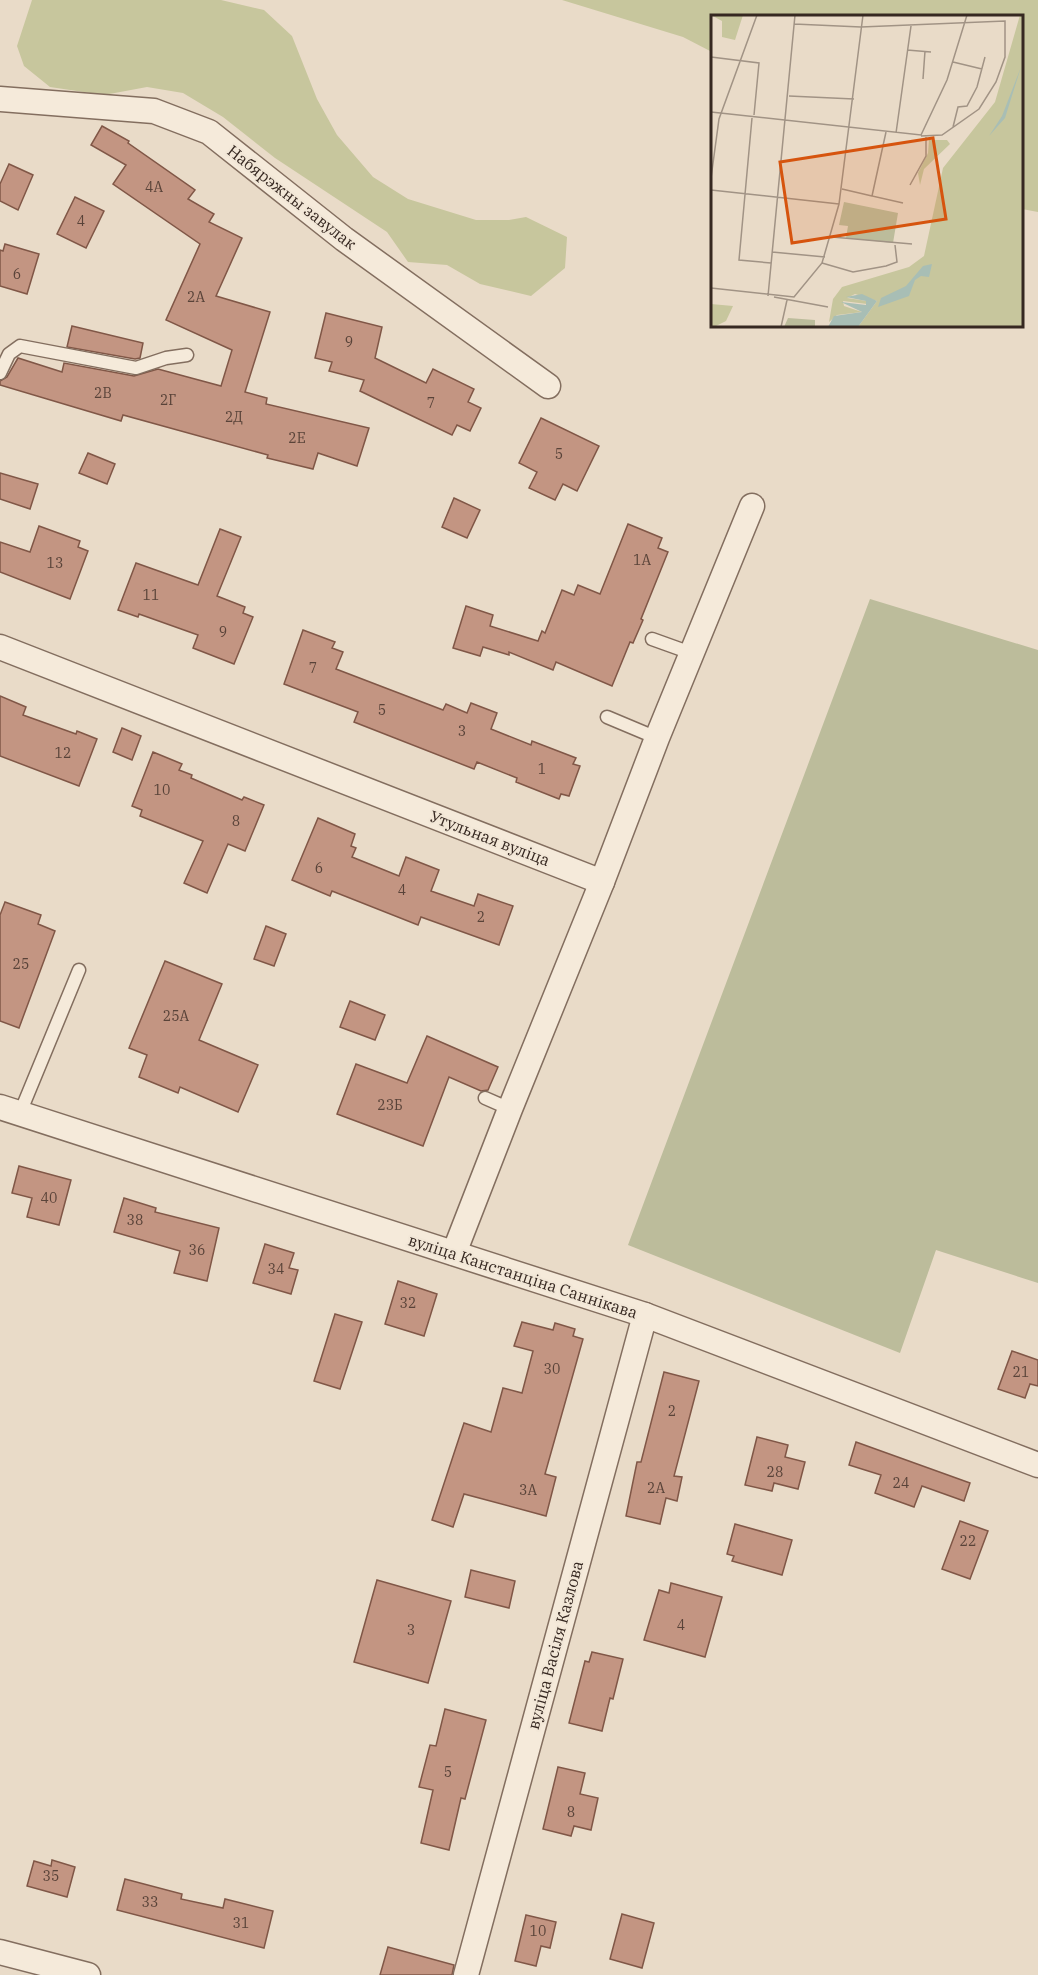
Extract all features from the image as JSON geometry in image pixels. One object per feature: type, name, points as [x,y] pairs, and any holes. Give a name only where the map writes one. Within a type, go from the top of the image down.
[{"type":"street","name":"Набярэжны завулак","points":[[0,99],[154,111],[209,132],[344,240],[548,386]]},
{"type":"street","points":[[454,1253],[657,738],[752,506]]},
{"type":"street","name":"Утульная вуліца","points":[[0,647],[602,882]]},
{"type":"street","name":"вуліца Канстанціна Саннікава","points":[[10,1110],[645,1315],[1038,1465]]},
{"type":"street","name":"вуліца Васіля Казлова","points":[[466,1975],[645,1315]]},
{"type":"street","points":[[0,1952],[88,1975]]},
{"type":"lane","points":[[0,373],[9,354],[20,346],[136,368],[166,357],[187,355]]},
{"type":"lane","points":[[652,639],[691,653]]},
{"type":"lane","points":[[607,717],[657,738]]},
{"type":"lane","points":[[10,1110],[79,970]]},
{"type":"lane","points":[[485,1098],[510,1109]]},
{"type":"green space","points":[[32,0],[221,0],[264,10],[292,36],[317,99],[337,135],[373,177],[408,199],[476,220],[509,220],[526,217],[567,237],[565,268],[531,296],[480,284],[447,265],[408,262],[387,232],[275,158],[223,117],[183,93],[147,87],[104,95],[50,87],[24,66],[17,46]]},
{"type":"green space","points":[[562,0],[1038,0],[1038,212],[1023,209],[1023,15],[711,15],[711,51],[683,37]]},
{"type":"green space","points":[[870,599],[1038,650],[1038,1283],[936,1250],[900,1353],[628,1245]]},
{"type":"building","points":[[102,126],[129,141],[128,143],[195,190],[188,199],[214,214],[209,222],[242,238],[216,296],[270,312],[245,392],[267,398],[266,404],[369,428],[357,466],[318,453],[313,469],[267,458],[268,455],[123,415],[121,421],[0,385],[0,381],[7,377],[18,358],[62,372],[64,363],[134,376],[158,369],[221,386],[232,350],[166,320],[200,244],[113,184],[126,165],[91,145]]},
{"type":"building","points":[[9,164],[33,175],[18,210],[0,201],[0,184]]},
{"type":"building","points":[[75,197],[104,211],[86,248],[57,234]]},
{"type":"building","points":[[5,244],[39,254],[27,294],[0,286],[0,250],[3,251]]},
{"type":"building","points":[[326,313],[382,327],[375,358],[426,383],[433,369],[474,389],[468,402],[481,408],[470,431],[457,425],[452,435],[360,391],[364,380],[329,371],[332,362],[315,358]]},
{"type":"building","points":[[72,326],[143,343],[140,358],[67,347]]},
{"type":"building","points":[[541,418],[599,446],[577,491],[563,484],[555,500],[529,488],[537,472],[519,463]]},
{"type":"building","points":[[88,453],[115,464],[107,484],[79,473]]},
{"type":"building","points":[[0,473],[38,484],[30,509],[0,499]]},
{"type":"building","points":[[454,498],[480,510],[467,538],[442,527]]},
{"type":"building","points":[[628,524],[662,538],[658,548],[668,552],[641,619],[643,620],[633,643],[630,642],[612,686],[556,662],[553,670],[509,652],[509,655],[483,647],[480,656],[453,648],[466,606],[493,615],[490,626],[538,641],[542,631],[545,633],[562,590],[574,595],[578,585],[600,594]]},
{"type":"building","points":[[39,526],[80,541],[78,547],[88,551],[70,599],[0,572],[0,542],[30,552]]},
{"type":"building","points":[[220,529],[241,537],[217,596],[245,607],[243,613],[253,617],[234,664],[193,648],[198,635],[139,614],[138,617],[118,610],[136,563],[198,585]]},
{"type":"building","points":[[303,630],[335,642],[332,648],[343,652],[336,669],[443,710],[446,704],[467,713],[471,703],[497,713],[491,729],[531,745],[532,741],[576,758],[573,764],[580,766],[569,796],[561,794],[559,799],[516,782],[517,778],[477,762],[474,769],[354,722],[358,712],[284,684]]},
{"type":"building","points":[[0,696],[26,707],[23,715],[97,739],[79,786],[0,756]]},
{"type":"building","points":[[122,728],[141,736],[132,760],[113,752]]},
{"type":"building","points":[[153,752],[182,764],[179,770],[192,775],[191,778],[242,800],[244,797],[264,805],[245,851],[228,844],[207,893],[184,883],[203,841],[140,816],[142,810],[132,806]]},
{"type":"building","points":[[318,818],[355,834],[351,846],[356,848],[352,857],[399,876],[406,857],[439,870],[431,891],[474,906],[478,894],[513,906],[499,945],[421,917],[418,925],[332,891],[330,896],[292,880]]},
{"type":"building","points":[[5,902],[41,915],[38,924],[55,931],[19,1028],[0,1021],[0,915]]},
{"type":"building","points":[[266,926],[286,934],[274,966],[254,959]]},
{"type":"building","points":[[165,961],[222,984],[199,1040],[258,1065],[238,1112],[180,1087],[178,1093],[139,1077],[147,1055],[129,1048]]},
{"type":"building","points":[[350,1001],[385,1015],[375,1040],[340,1027]]},
{"type":"building","points":[[427,1036],[498,1067],[488,1090],[481,1091],[449,1077],[423,1146],[337,1114],[356,1064],[407,1083]]},
{"type":"building","points":[[19,1166],[71,1180],[59,1225],[27,1217],[32,1198],[12,1193]]},
{"type":"building","points":[[124,1198],[156,1208],[155,1212],[219,1228],[207,1281],[174,1273],[180,1251],[114,1232]]},
{"type":"building","points":[[265,1244],[294,1253],[289,1268],[298,1270],[291,1294],[253,1283]]},
{"type":"building","points":[[398,1281],[437,1294],[424,1336],[385,1324]]},
{"type":"building","points":[[335,1314],[362,1322],[340,1389],[314,1381]]},
{"type":"building","points":[[522,1322],[553,1330],[555,1323],[575,1329],[573,1336],[583,1339],[545,1474],[556,1477],[546,1516],[464,1494],[453,1527],[432,1520],[464,1423],[491,1432],[503,1388],[522,1393],[533,1351],[514,1346]]},
{"type":"building","points":[[1012,1351],[1038,1360],[1038,1386],[1030,1384],[1025,1398],[998,1389]]},
{"type":"building","points":[[664,1372],[699,1381],[674,1476],[682,1477],[677,1501],[666,1498],[660,1524],[626,1516],[637,1462],[641,1462]]},
{"type":"building","points":[[757,1437],[788,1445],[785,1457],[805,1462],[798,1489],[774,1483],[772,1491],[745,1485]]},
{"type":"building","points":[[856,1442],[970,1483],[964,1501],[922,1486],[914,1507],[875,1493],[881,1475],[849,1465]]},
{"type":"building","points":[[960,1521],[988,1531],[970,1579],[942,1569]]},
{"type":"building","points":[[735,1524],[792,1540],[782,1575],[732,1561],[734,1556],[727,1554]]},
{"type":"building","points":[[471,1570],[515,1581],[509,1608],[465,1597]]},
{"type":"building","points":[[377,1580],[451,1601],[428,1683],[354,1662]]},
{"type":"building","points":[[671,1583],[722,1597],[705,1657],[644,1640],[659,1590],[669,1593]]},
{"type":"building","points":[[592,1652],[623,1659],[602,1731],[569,1723],[585,1661],[589,1662]]},
{"type":"building","points":[[445,1709],[486,1720],[465,1799],[461,1798],[449,1850],[421,1843],[433,1790],[419,1787],[430,1745],[436,1746]]},
{"type":"building","points":[[558,1767],[585,1773],[580,1794],[598,1798],[591,1830],[574,1826],[571,1836],[543,1829]]},
{"type":"building","points":[[52,1860],[75,1867],[67,1897],[27,1886],[34,1861],[51,1866]]},
{"type":"building","points":[[125,1879],[182,1894],[181,1899],[223,1908],[225,1899],[273,1911],[264,1948],[117,1910]]},
{"type":"building","points":[[622,1914],[654,1923],[642,1968],[610,1959]]},
{"type":"building","points":[[526,1915],[556,1922],[550,1948],[541,1946],[536,1966],[515,1961]]},
{"type":"building","points":[[388,1947],[454,1965],[452,1975],[380,1975]]}]
